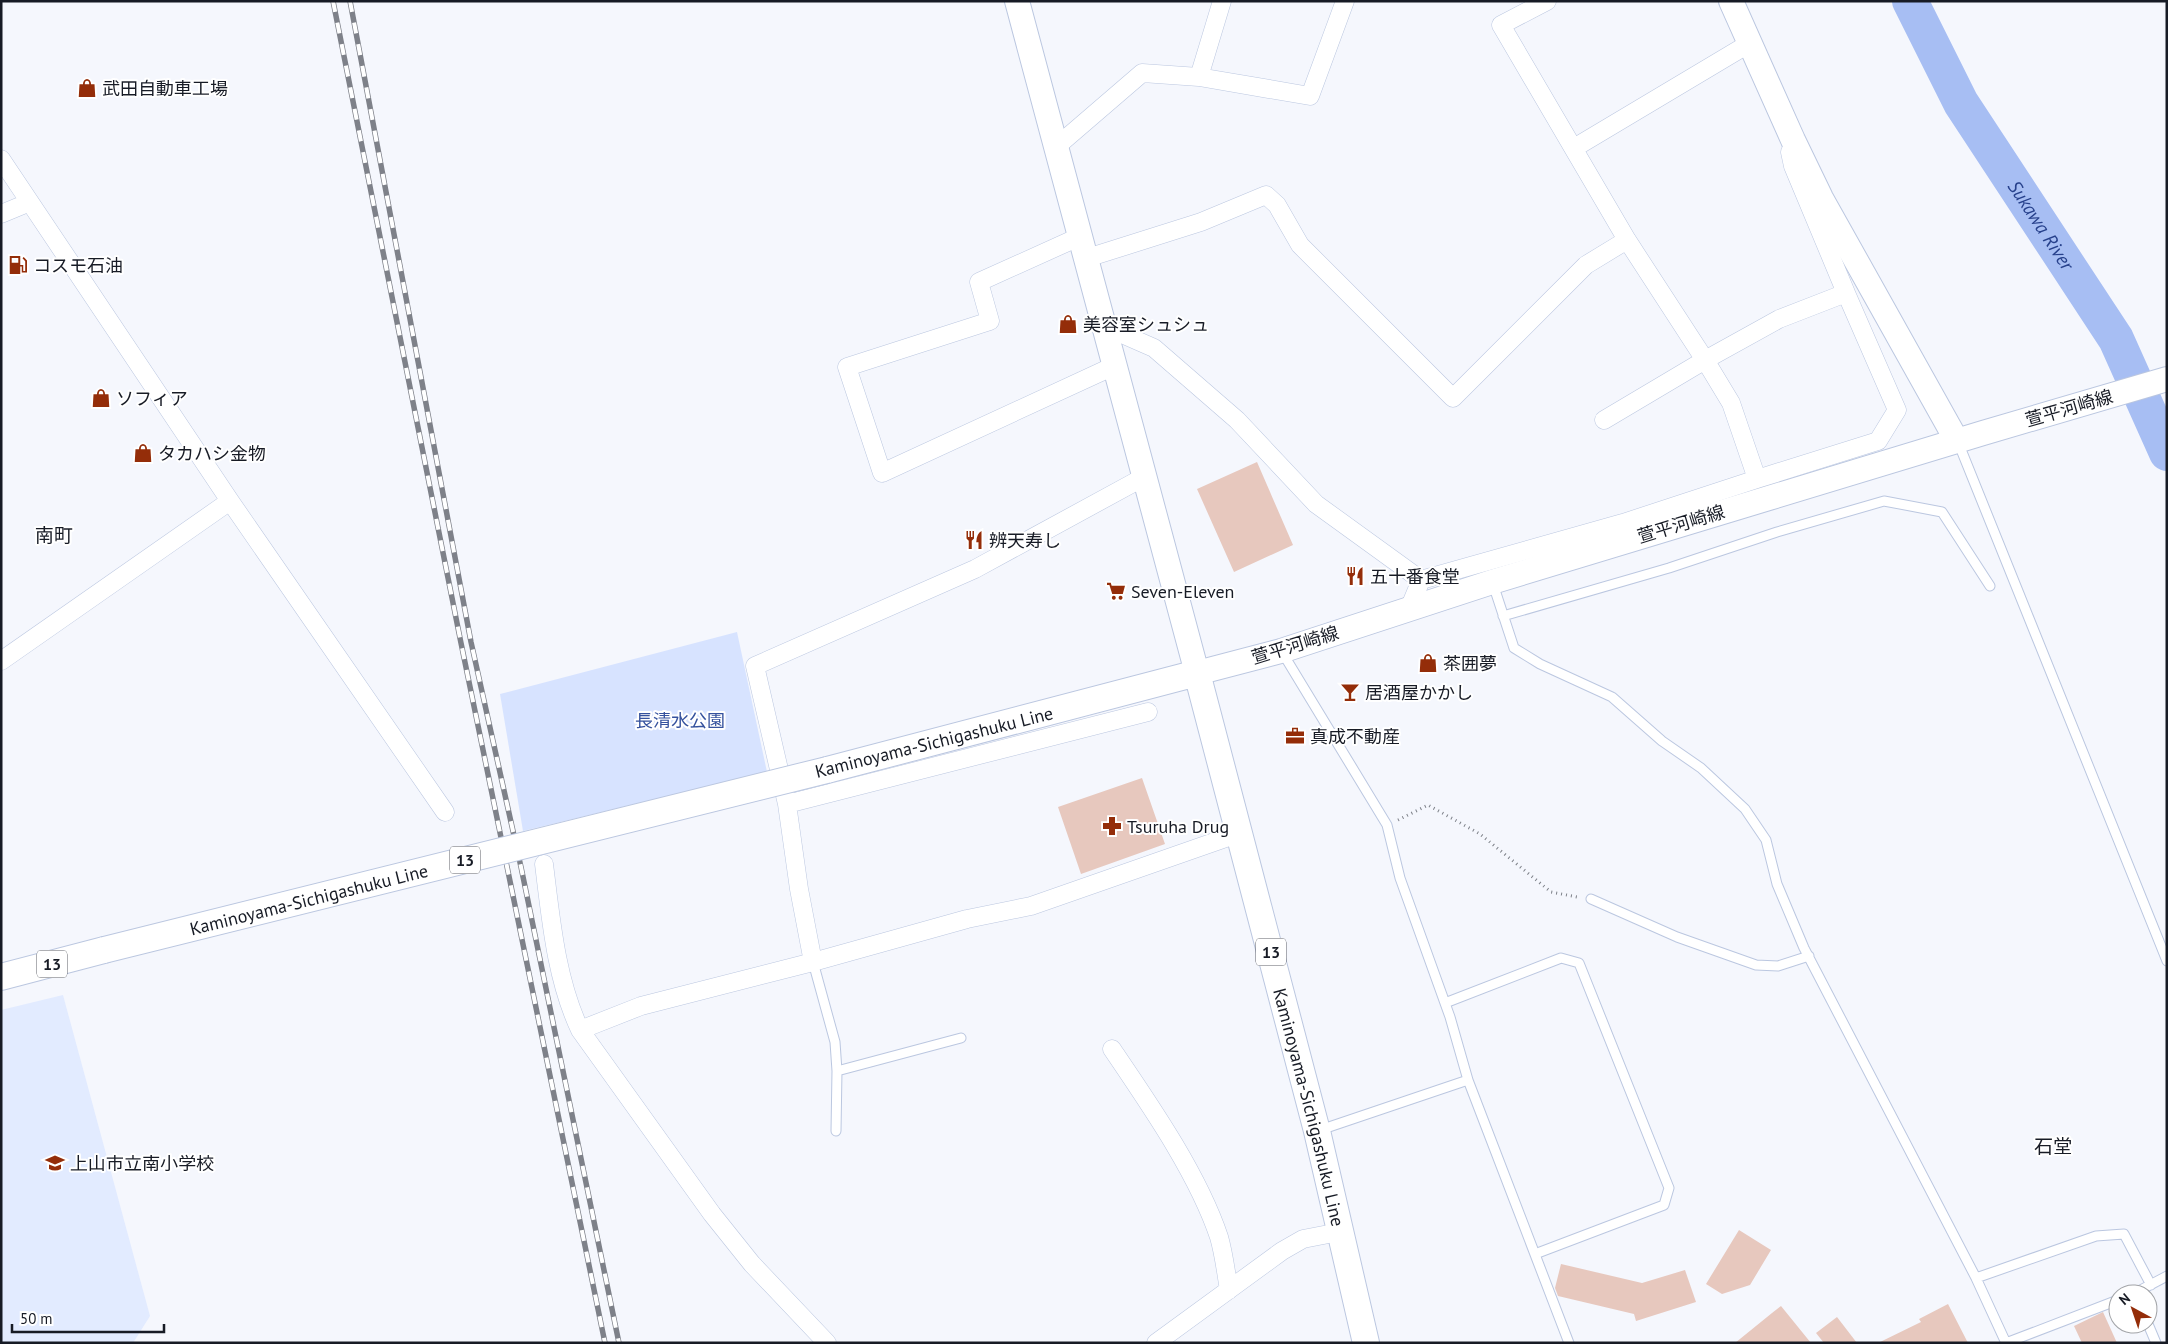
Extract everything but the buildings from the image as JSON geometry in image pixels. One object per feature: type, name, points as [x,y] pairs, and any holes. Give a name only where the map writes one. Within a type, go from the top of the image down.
[{"type":"main road","name":"Kaminoyama-Sichigashuku Line","points":[[1,977],[827,770],[1198,673],[1317,1131],[1366,1343]]},
{"type":"street","points":[[1017,1],[1198,673]]},
{"type":"street","points":[[1199,77],[1222,1]]},
{"type":"street","points":[[1056,147],[1142,73],[1199,77],[1310,96],[1345,1]]},
{"type":"street","points":[[1547,1],[1501,26],[1627,240],[1731,403],[1757,478]]},
{"type":"street","points":[[1731,1],[1785,123],[1821,198],[1957,441]]},
{"type":"street","points":[[1574,148],[1750,43]]},
{"type":"street","points":[[1421,580],[1623,523],[1878,440],[1897,410],[1793,166],[1785,123]]},
{"type":"street","points":[[1,159],[230,501],[445,812]]},
{"type":"street","points":[[1116,365],[882,473],[847,367],[990,321],[980,282],[1084,247],[1201,222],[1266,195],[1277,204],[1300,245],[1453,398],[1586,265],[1627,240]]},
{"type":"street","points":[[1,214],[30,202]]},
{"type":"street","points":[[1604,420],[1705,360],[1779,320],[1846,293]]},
{"type":"street","points":[[1106,327],[1154,348],[1238,420],[1316,504],[1421,580]]},
{"type":"street","name":"萱平河崎線","points":[[1198,673],[1281,651],[1492,582],[2167,379]]},
{"type":"street","points":[[813,962],[799,889],[787,804],[755,666],[975,569],[1144,477]]},
{"type":"street","points":[[1,661],[230,501]]},
{"type":"street","points":[[1409,609],[1421,580]]},
{"type":"street","points":[[787,804],[1148,712]]},
{"type":"street","points":[[580,1030],[641,1006],[813,962],[967,919],[1031,906],[1240,833]]},
{"type":"street","points":[[544,864],[555,945],[569,1007],[580,1030],[712,1214],[752,1264],[828,1343]]},
{"type":"street","points":[[1112,1049],[1150,1107],[1204,1201],[1219,1238],[1229,1290]]},
{"type":"street","points":[[1156,1343],[1282,1251],[1303,1240],[1339,1232]]},
{"type":"lane","points":[[1957,441],[2167,961]]},
{"type":"lane","points":[[1503,616],[1669,568],[1776,532],[1884,501],[1942,512],[1990,586]]},
{"type":"lane","points":[[1492,582],[1514,648],[1540,664],[1612,697],[1662,741],[1701,768],[1745,809],[1766,840],[1777,884],[1809,956],[1976,1278],[2006,1343],[2108,1304]]},
{"type":"lane","points":[[1281,651],[1386,825],[1400,878],[1445,1003],[1468,1080],[1568,1343]]},
{"type":"lane","points":[[1590,899],[1677,937],[1756,965],[1778,966],[1809,956]]},
{"type":"lane","points":[[1445,1003],[1561,958],[1579,963],[1669,1188],[1664,1205],[1535,1254]]},
{"type":"lane","points":[[813,962],[835,1042],[837,1070],[836,1130]]},
{"type":"lane","points":[[837,1070],[961,1038]]},
{"type":"lane","points":[[1317,1131],[1468,1080]]},
{"type":"lane","points":[[1976,1278],[2096,1236],[2124,1234],[2151,1284],[2167,1276]]},
{"type":"path","points":[[1386,825],[1428,805],[1480,834],[1551,892],[1590,899]]},
{"type":"shaded area","name":"上山市立南小学校","points":[[63,995],[150,1316],[133,1343],[1,1343],[1,1010]]},
{"type":"green space","name":"長清水公園","points":[[737,632],[767,772],[523,831],[500,694]]},
{"type":"waterway","name":"Sukawa River","points":[[1910,1],[1961,103],[2116,339],[2167,453]]},
{"type":"railway","points":[[333,1],[461,643],[605,1343]]},
{"type":"railway","points":[[350,1],[471,642],[521,867],[619,1343]]},
{"type":"place","name":"武田自動車工場","points":[[87,88]]},
{"type":"place","name":"コスモ石油","points":[[18,265]]},
{"type":"place","name":"美容室シュシュ","points":[[1068,324]]},
{"type":"place","name":"ソフィア","points":[[101,398]]},
{"type":"place","name":"タカハシ金物","points":[[143,453]]},
{"type":"place","name":"辨天寿し","points":[[974,540]]},
{"type":"place","name":"五十番食堂","points":[[1355,576]]},
{"type":"place","name":"Seven-Eleven","points":[[1116,591]]},
{"type":"place","name":"茶囲夢","points":[[1428,663]]},
{"type":"place","name":"居酒屋かかし","points":[[1350,692]]},
{"type":"place","name":"真成不動産","points":[[1295,736]]},
{"type":"place","name":"Tsuruha Drug","points":[[1112,826]]},
{"type":"place","name":"上山市立南小学校","points":[[55,1163]]},
{"type":"district","name":"南町","points":[[54,535]]},
{"type":"district","name":"石堂","points":[[2053,1146]]}]
